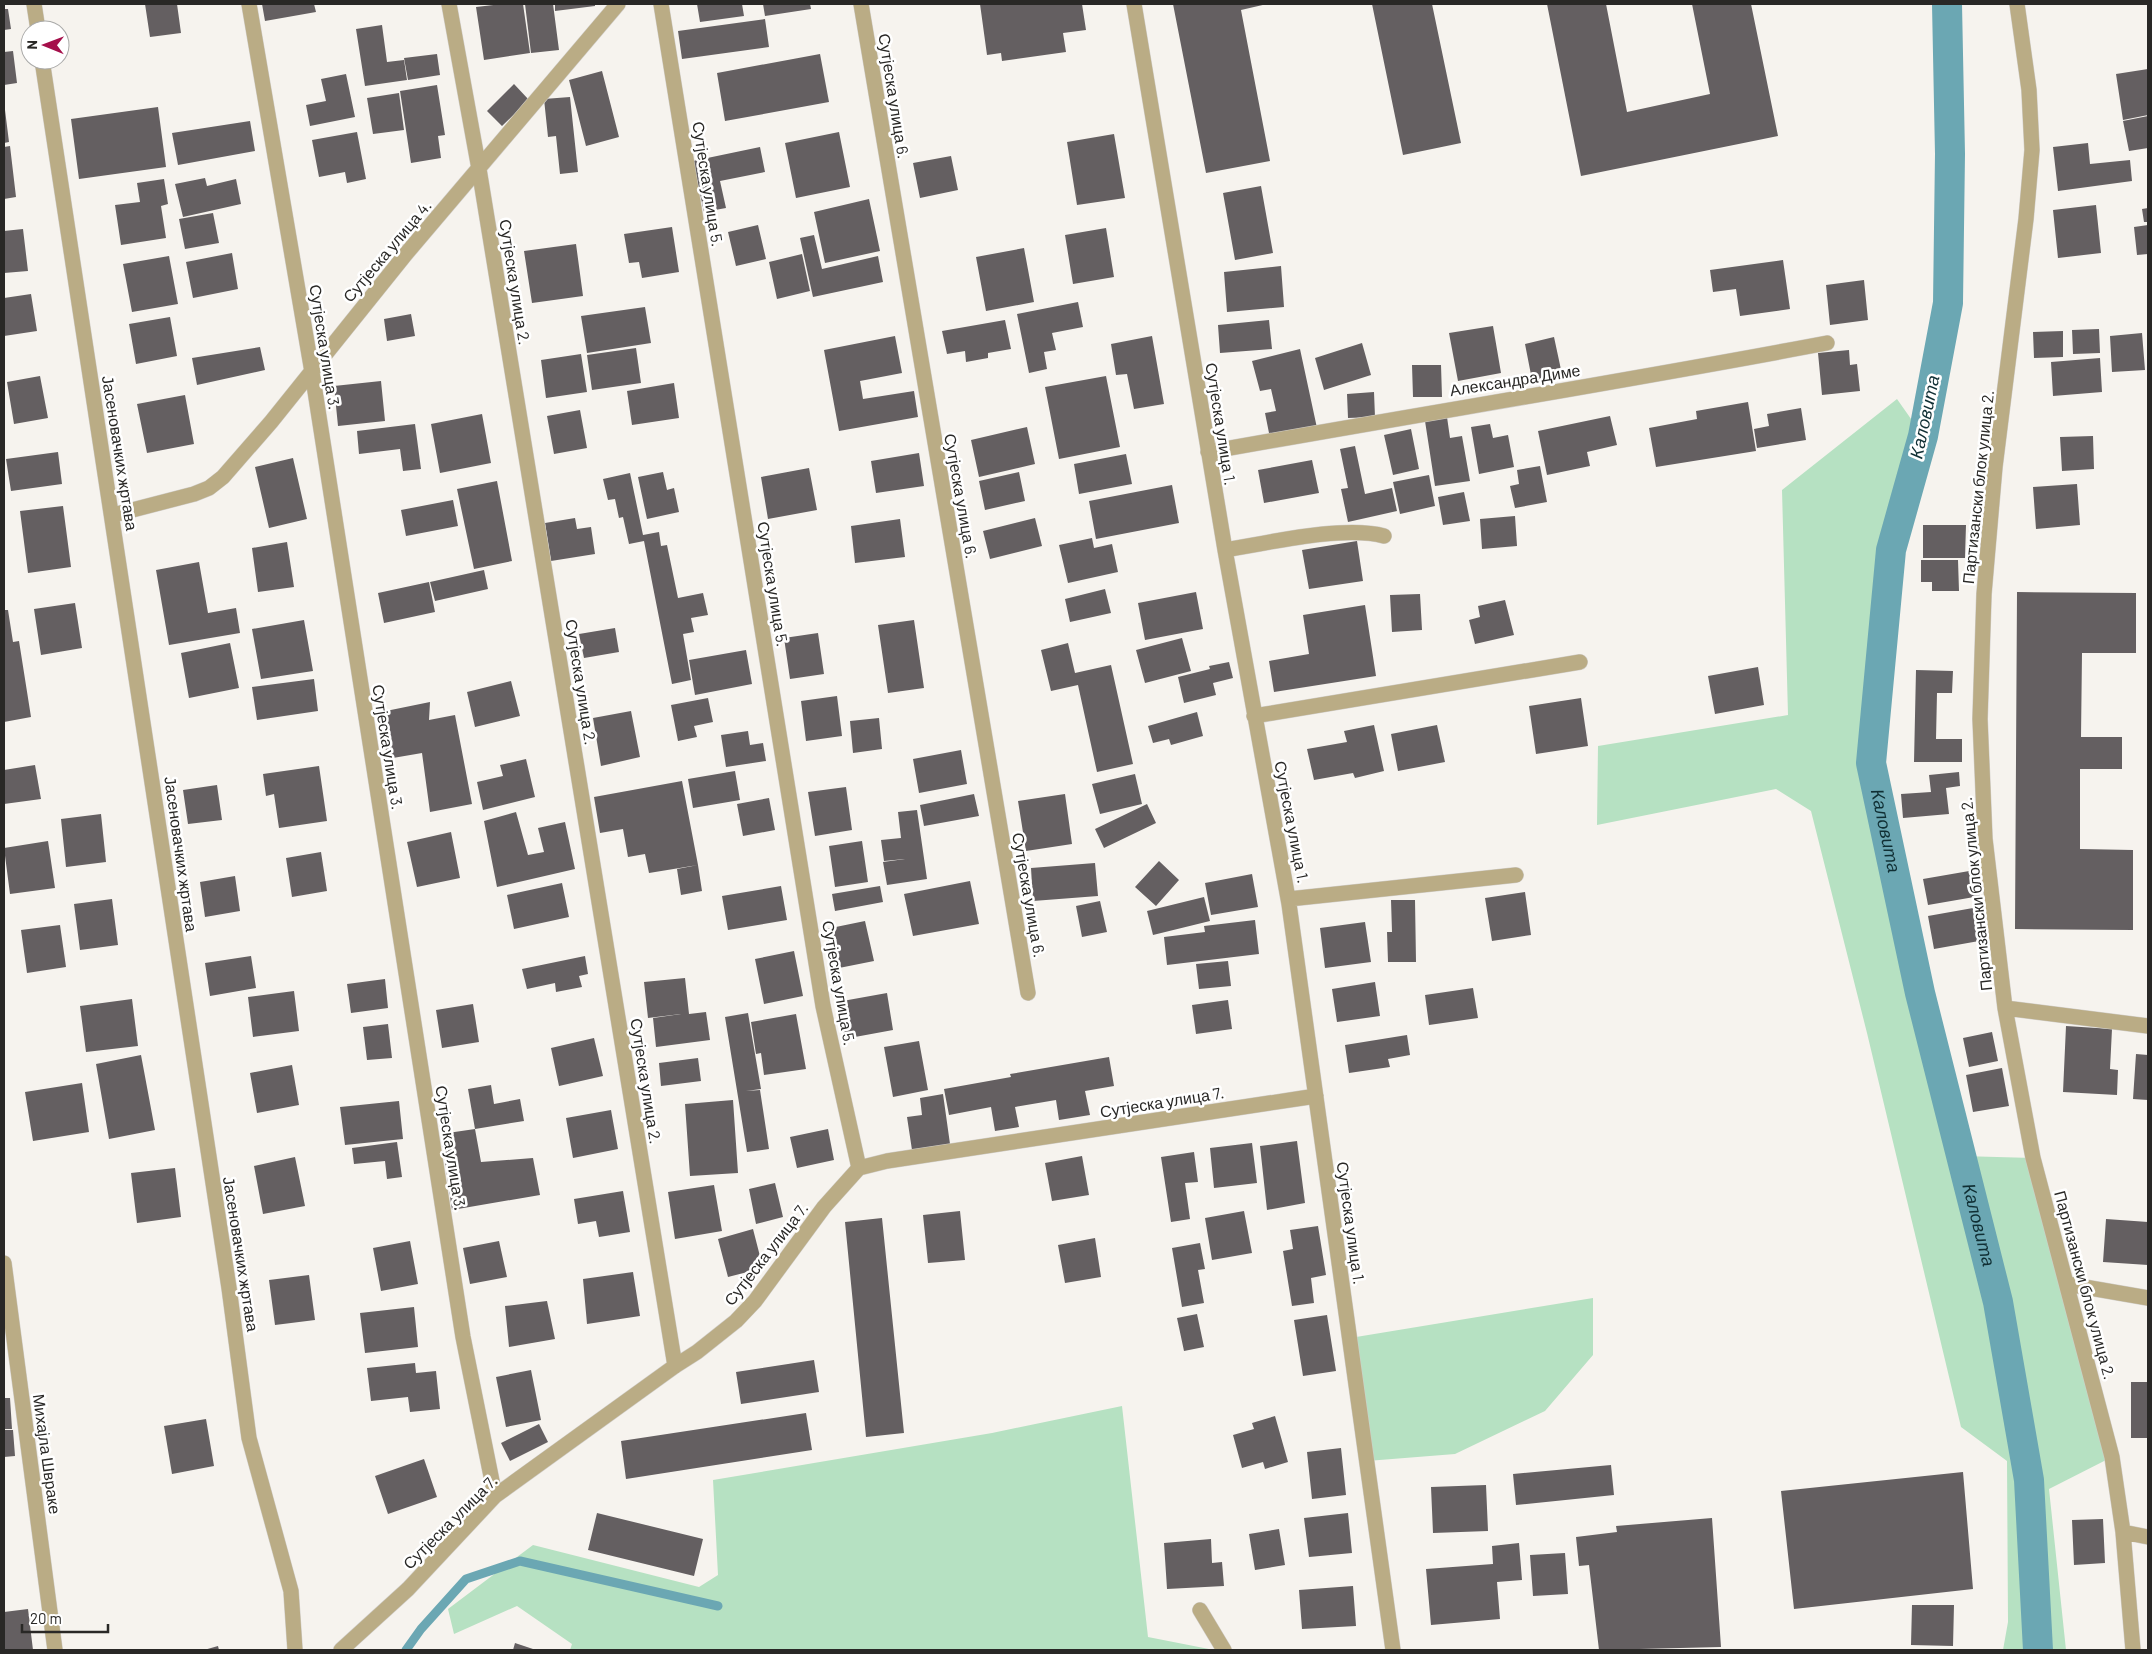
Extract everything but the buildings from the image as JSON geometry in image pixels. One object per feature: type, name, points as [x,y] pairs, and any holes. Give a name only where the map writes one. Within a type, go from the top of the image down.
[{"type":"street","points":[[34,4],[36,20]]},
{"type":"street","name":"Сутјеска улица 3.","points":[[249,4],[312,372],[463,1337],[495,1496]]},
{"type":"street","name":"Сутјеска улица 2.","points":[[449,4],[479,169],[675,1366]]},
{"type":"street","name":"Сутјеска улица 4.","points":[[113,516],[194,494],[209,488],[223,477],[312,372],[405,255],[618,4]]},
{"type":"street","name":"Сутјеска улица 5.","points":[[661,4],[823,1006],[859,1168]]},
{"type":"street","name":"Сутјеска улица 6.","points":[[861,4],[1028,993]]},
{"type":"street","name":"Сутјеска улица 1.","points":[[1134,4],[1208,452],[1254,716],[1289,898],[1393,1650]]},
{"type":"street","name":"Партизански блок улица 2.","points":[[2017,4],[2030,109],[2032,150],[2030,182],[1995,467],[1984,594],[1980,719],[1985,838],[2005,1008],[2033,1158],[2112,1457],[2124,1532],[2134,1650]]},
{"type":"street","name":"Јасеновачких жртава","points":[[44,70],[113,516],[229,1288],[249,1438],[291,1591],[295,1650]]},
{"type":"street","name":"Александра Диме","points":[[1208,452],[1446,409],[1684,370],[1826,343]]},
{"type":"street","points":[[1225,550],[1333,534],[1374,533],[1384,536]]},
{"type":"street","points":[[1254,716],[1580,662]]},
{"type":"street","points":[[1289,898],[1516,875]]},
{"type":"street","points":[[2005,1008],[2148,1026]]},
{"type":"street","name":"Сутјеска улица 7.","points":[[341,1650],[408,1589],[495,1496],[697,1352],[736,1321],[755,1301],[824,1207],[859,1168],[887,1161],[1316,1096]]},
{"type":"street","name":"Михајла Швраке","points":[[4,1262],[55,1650]]},
{"type":"street","points":[[2067,1284],[2148,1298]]},
{"type":"street","points":[[2124,1532],[2148,1537]]},
{"type":"street","points":[[1200,1610],[1224,1650]]},
{"type":"green space","points":[[1897,399],[1923,436],[1891,550],[1871,763],[1928,1026],[1961,1156],[2033,1158],[2112,1457],[2049,1489],[2066,1650],[2003,1650],[2008,1622],[2007,1461],[1961,1427],[1867,1033],[1811,811],[1776,789],[1597,825],[1598,746],[1788,715],[1782,490]]},
{"type":"green space","points":[[1593,1298],[1593,1355],[1545,1411],[1455,1454],[1367,1461],[1350,1338]]},
{"type":"green space","points":[[1122,1406],[1148,1637],[1214,1650],[570,1650],[572,1644],[517,1606],[454,1634],[448,1609],[533,1545],[699,1587],[718,1575],[713,1480],[992,1433]]},
{"type":"waterway","name":"Каловита","points":[[1947,4],[1950,154],[1948,303],[1923,436],[1891,550],[1871,763],[1920,993],[1998,1302],[2029,1480],[2038,1650]]},
{"type":"waterway","points":[[406,1650],[421,1629],[466,1579],[520,1561],[718,1606]]}]
